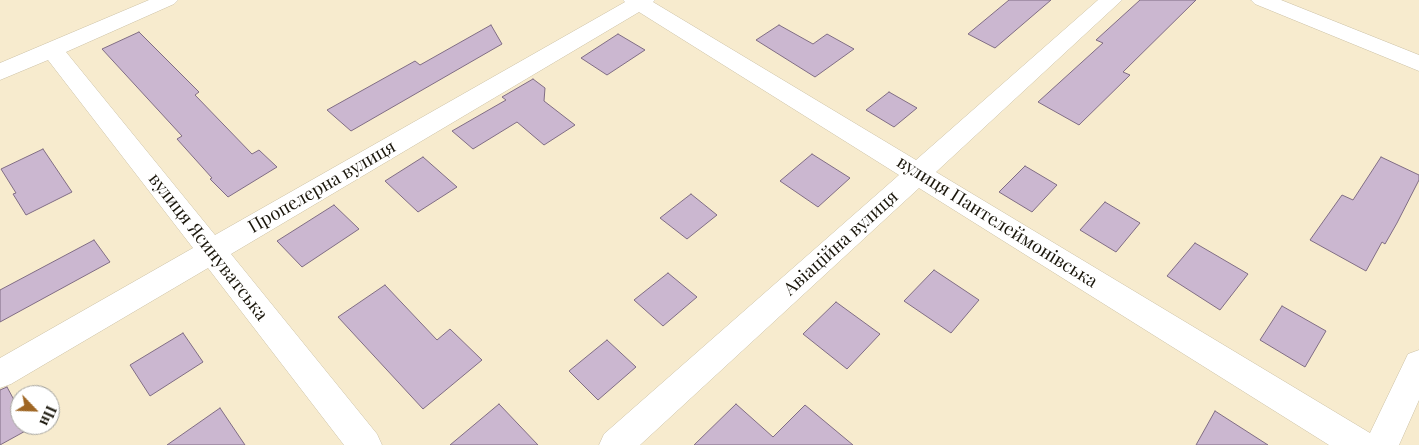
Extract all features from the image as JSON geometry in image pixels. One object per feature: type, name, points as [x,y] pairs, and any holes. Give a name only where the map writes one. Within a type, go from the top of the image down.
[{"type":"street","points":[[0,72],[167,0]]},
{"type":"street","name":"Авіаційна вулиця","points":[[616,445],[1111,0]]},
{"type":"street","points":[[1262,0],[1419,64]]},
{"type":"street","name":"вулиця Пантелеймонівська","points":[[639,1],[1359,445]]},
{"type":"street","name":"Пропелерна вулиця","points":[[0,374],[639,1]]},
{"type":"street","name":"вулиця Ясинуватська","points":[[52,50],[365,445]]},
{"type":"street","points":[[1382,445],[1419,364]]},
{"type":"building","points":[[1009,0],[1051,0],[995,48],[968,34]]},
{"type":"building","points":[[1140,0],[1196,0],[1123,72],[1130,75],[1079,125],[1038,102],[1103,43],[1096,40]]},
{"type":"building","points":[[491,25],[502,44],[351,131],[327,110],[415,61],[420,65]]},
{"type":"building","points":[[779,25],[813,44],[827,34],[854,49],[815,77],[756,40]]},
{"type":"building","points":[[139,32],[199,92],[195,95],[252,154],[259,150],[277,167],[228,197],[210,179],[212,178],[177,139],[182,136],[102,49]]},
{"type":"building","points":[[618,34],[645,50],[607,75],[581,58]]},
{"type":"building","points":[[533,79],[545,88],[544,101],[575,125],[544,145],[517,122],[473,149],[452,131],[506,100],[502,97]]},
{"type":"building","points":[[889,92],[917,108],[894,127],[866,110]]},
{"type":"building","points":[[43,149],[72,192],[26,215],[13,194],[16,193],[1,169]]},
{"type":"building","points":[[812,154],[850,178],[818,207],[780,181]]},
{"type":"building","points":[[423,157],[457,187],[418,212],[385,181]]},
{"type":"building","points":[[1381,157],[1419,175],[1419,180],[1385,244],[1382,242],[1366,271],[1310,240],[1342,195],[1353,200]]},
{"type":"building","points":[[1025,166],[1057,185],[1032,212],[999,192]]},
{"type":"building","points":[[691,194],[717,215],[687,239],[660,218]]},
{"type":"building","points":[[1105,202],[1140,223],[1116,252],[1080,230]]},
{"type":"building","points":[[334,205],[359,229],[302,267],[277,241]]},
{"type":"building","points":[[94,240],[110,262],[0,322],[0,290]]},
{"type":"building","points":[[1195,243],[1248,274],[1220,310],[1167,276]]},
{"type":"building","points":[[934,270],[979,300],[951,333],[904,301]]},
{"type":"building","points":[[668,273],[697,297],[663,326],[634,300]]},
{"type":"building","points":[[385,285],[437,340],[450,329],[482,360],[423,409],[338,317]]},
{"type":"building","points":[[836,302],[880,334],[847,369],[803,334]]},
{"type":"building","points":[[1282,306],[1326,331],[1305,367],[1260,340]]},
{"type":"building","points":[[183,333],[203,362],[150,396],[130,365]]},
{"type":"building","points":[[607,340],[636,367],[598,400],[569,371]]},
{"type":"building","points":[[7,387],[10,393],[10,435],[18,435],[0,445],[0,390]]},
{"type":"building","points":[[499,404],[538,445],[450,445]]},
{"type":"building","points":[[736,404],[773,437],[805,405],[853,445],[694,445]]},
{"type":"building","points":[[220,408],[245,445],[167,445]]},
{"type":"building","points":[[1215,411],[1268,445],[1196,445]]}]
